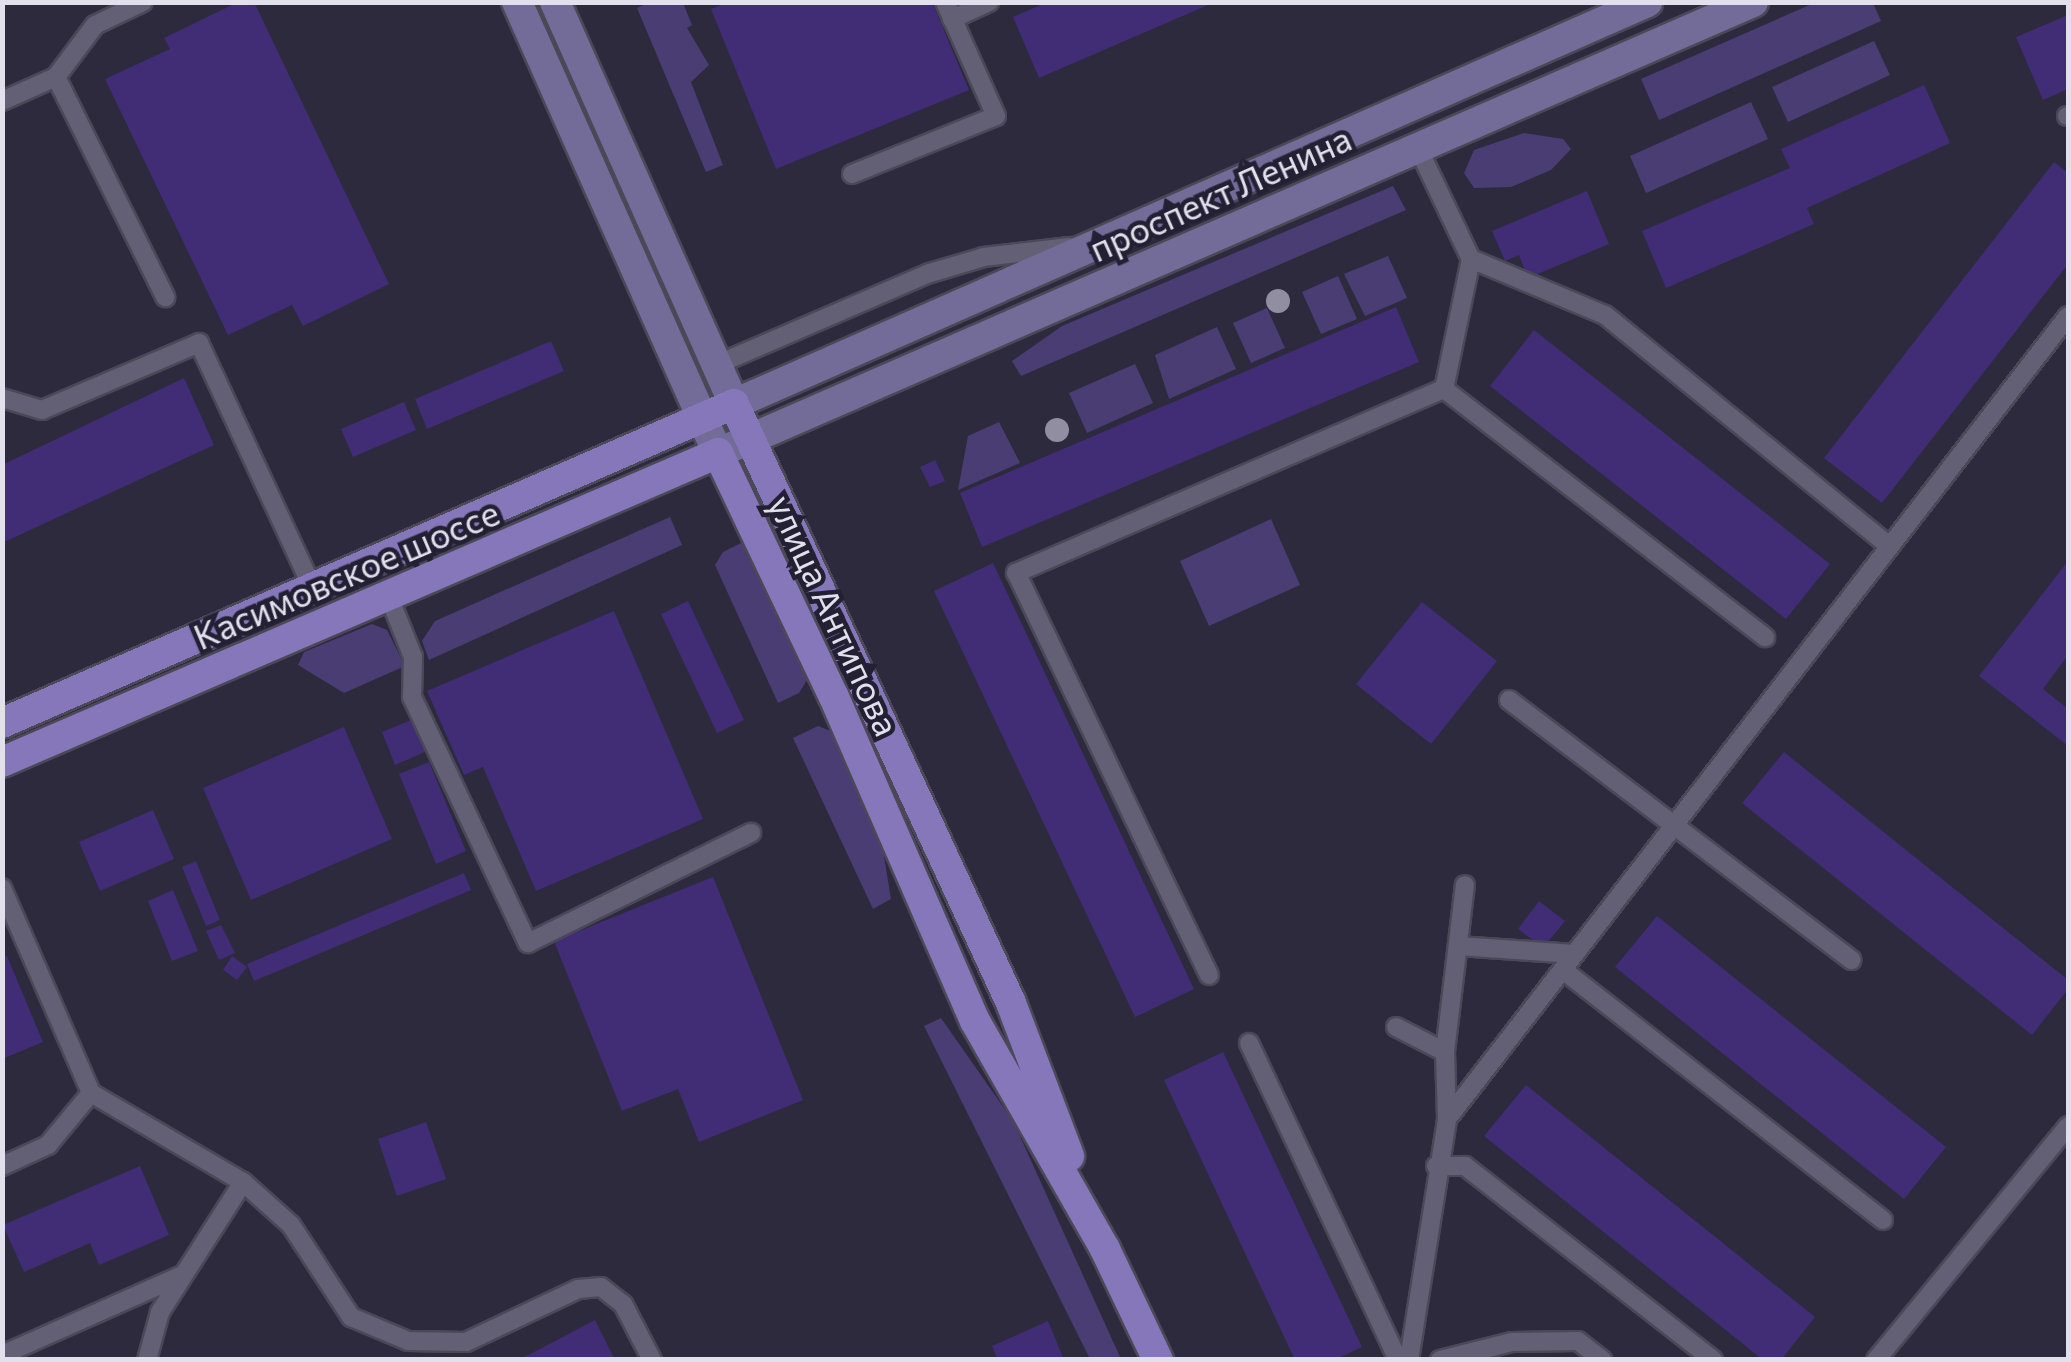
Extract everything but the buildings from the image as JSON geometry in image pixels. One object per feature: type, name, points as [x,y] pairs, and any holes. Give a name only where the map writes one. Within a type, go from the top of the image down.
[{"type":"main road","name":"улица Антипова","points":[[517,2],[701,418],[834,697],[976,1021],[1105,1249],[1158,1360]]},
{"type":"main road","name":"проспект Ленина","points":[[701,418],[1648,2]]},
{"type":"main road","name":"проспект Ленина","points":[[718,453],[1753,2]]},
{"type":"main road","name":"улица Антипова","points":[[557,3],[716,365],[1011,1003],[1105,1249]]},
{"type":"main road","name":"Касимовское шоссе","points":[[2,724],[701,418]]},
{"type":"main road","name":"Касимовское шоссе","points":[[2,762],[718,453]]},
{"type":"lane","points":[[2,101],[56,77],[95,25],[143,2]]},
{"type":"lane","points":[[852,174],[996,116],[949,10],[990,2]]},
{"type":"lane","points":[[56,77],[165,297]]},
{"type":"lane","points":[[1418,148],[1471,259],[1444,389]]},
{"type":"lane","points":[[716,365],[930,273],[984,256],[1098,243]]},
{"type":"lane","points":[[1471,259],[1605,315],[1889,546]]},
{"type":"lane","points":[[1446,1119],[2068,316]]},
{"type":"lane","points":[[2,398],[42,410],[198,343],[312,589]]},
{"type":"lane","points":[[1444,389],[1765,637]]},
{"type":"lane","points":[[1209,976],[1016,573],[1444,389]]},
{"type":"lane","points":[[389,597],[414,656],[412,698],[528,942],[750,833]]},
{"type":"lane","points":[[1509,700],[1851,960]]},
{"type":"lane","points":[[1409,1360],[1446,1119],[1445,1052],[1466,885]]},
{"type":"lane","points":[[2,888],[10,925],[92,1092],[184,1142],[243,1182],[291,1225],[351,1317],[408,1340],[466,1342],[578,1289],[601,1287],[622,1304],[652,1360]]},
{"type":"lane","points":[[1458,946],[1575,954]]},
{"type":"lane","points":[[1563,970],[1883,1220]]},
{"type":"lane","points":[[1396,1027],[1445,1052]]},
{"type":"lane","points":[[1249,1043],[1398,1360]]},
{"type":"lane","points":[[2,1166],[48,1145],[92,1092]]},
{"type":"lane","points":[[1876,1360],[2068,1126]]},
{"type":"lane","points":[[1436,1166],[1465,1166],[1712,1360]]},
{"type":"lane","points":[[146,1360],[160,1312],[243,1182]]},
{"type":"lane","points":[[2,1355],[180,1276]]},
{"type":"lane","points":[[1440,1360],[1512,1342],[1578,1341],[1602,1360]]},
{"type":"shaded area","points":[[650,2],[683,3],[692,25],[687,28],[709,65],[691,82],[723,165],[706,172],[637,8]]},
{"type":"shaded area","points":[[1814,3],[1873,3],[1881,21],[1659,120],[1641,79]]},
{"type":"shaded area","points":[[1874,41],[1890,75],[1788,122],[1772,87]]},
{"type":"shaded area","points":[[1751,102],[1768,139],[1646,193],[1630,156]]},
{"type":"shaded area","points":[[1524,133],[1563,139],[1571,149],[1551,170],[1511,187],[1474,188],[1464,173],[1474,150]]},
{"type":"shaded area","points":[[1393,186],[1406,210],[1021,376],[1012,361],[1062,326]]},
{"type":"shaded area","points":[[1388,256],[1407,298],[1365,316],[1344,274]]},
{"type":"shaded area","points":[[1338,276],[1357,319],[1321,334],[1302,292]]},
{"type":"shaded area","points":[[1267,308],[1285,348],[1251,363],[1233,323]]},
{"type":"shaded area","points":[[1217,327],[1236,369],[1169,399],[1155,355]]},
{"type":"shaded area","points":[[1135,364],[1153,403],[1087,433],[1069,393]]},
{"type":"shaded area","points":[[999,422],[1020,463],[958,490],[968,436]]},
{"type":"shaded area","points":[[670,517],[682,545],[429,660],[422,641],[435,621]]},
{"type":"shaded area","points":[[1271,519],[1300,585],[1209,626],[1180,561]]},
{"type":"shaded area","points":[[743,542],[807,680],[799,693],[778,703],[715,565],[723,552]]},
{"type":"shaded area","points":[[372,624],[387,630],[405,666],[344,693],[298,665],[304,652]]},
{"type":"shaded area","points":[[818,726],[833,732],[881,838],[891,899],[873,909],[793,738]]},
{"type":"shaded area","points":[[941,1018],[1013,1121],[1121,1359],[1090,1359],[924,1026]]}]
